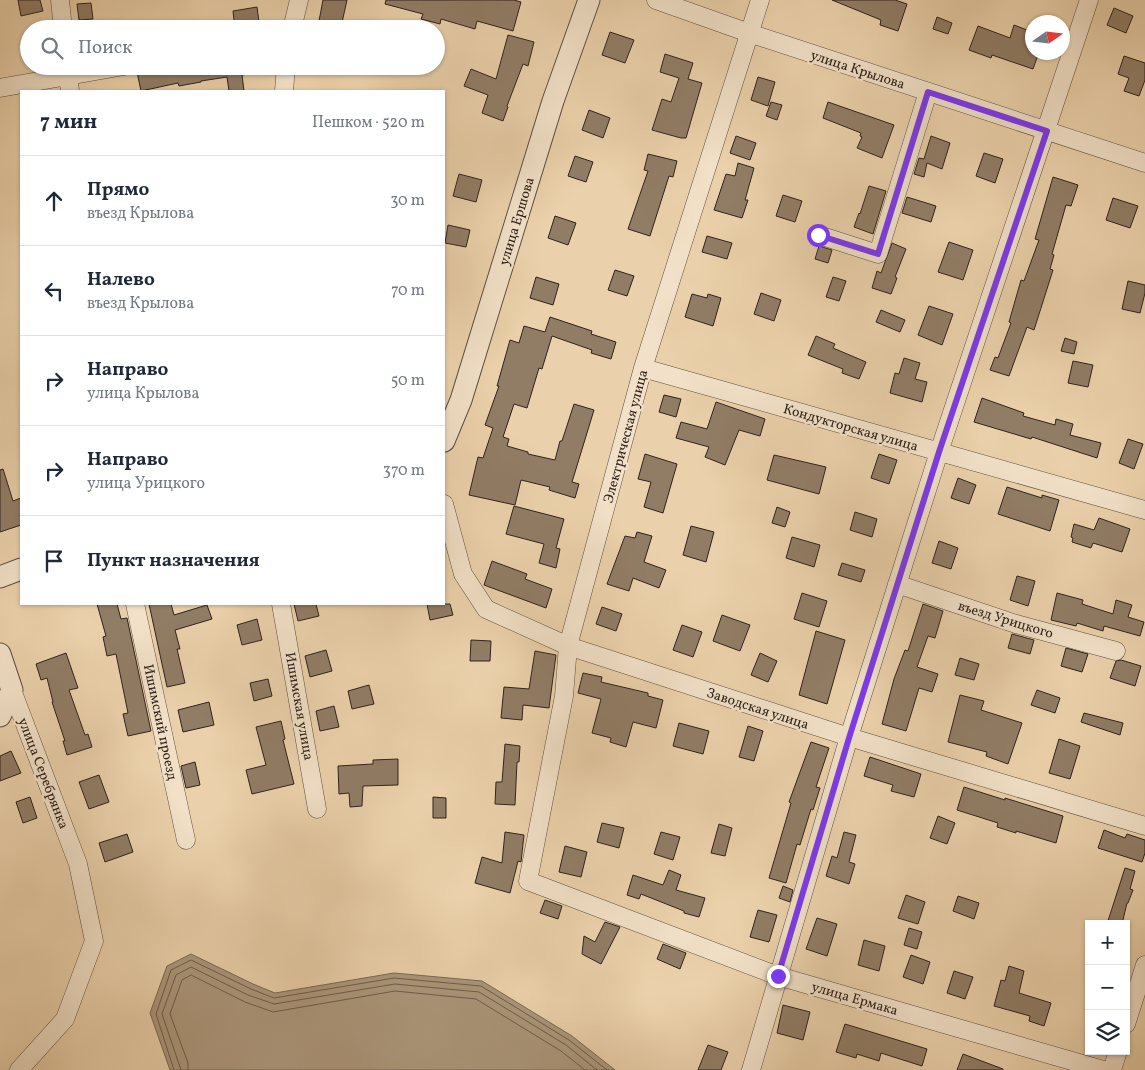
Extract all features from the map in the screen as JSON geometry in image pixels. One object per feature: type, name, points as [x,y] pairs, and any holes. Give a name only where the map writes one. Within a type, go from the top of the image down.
[{"type":"street","points":[[60,0],[62,20]]},
{"type":"street","points":[[294,20],[299,0]]},
{"type":"street","name":"улица Ершова","points":[[445,439],[461,400],[553,101],[590,0]]},
{"type":"street","name":"улица Крылова","points":[[656,0],[749,33],[1145,163]]},
{"type":"street","name":"Электрическая улица","points":[[528,881],[564,696],[568,646],[643,368],[760,0]]},
{"type":"street","points":[[751,1070],[849,738],[897,584],[1089,0]]},
{"type":"street","points":[[0,88],[82,75]]},
{"type":"street","points":[[284,90],[285,75]]},
{"type":"street","points":[[818,235],[878,254],[928,92]]},
{"type":"street","name":"Кондукторская улица","points":[[643,368],[1145,510]]},
{"type":"street","name":"Заводская улица","points":[[445,508],[463,574],[486,609],[568,646],[849,738],[1145,826]]},
{"type":"street","points":[[0,577],[20,570]]},
{"type":"street","name":"въезд Урицкого","points":[[897,584],[1016,624],[1116,651]]},
{"type":"street","name":"Ишимский проезд","points":[[135,605],[186,840]]},
{"type":"street","name":"Ишимская улица","points":[[281,605],[317,809]]},
{"type":"street","name":"улица Серебрянка","points":[[0,654],[78,864],[94,941],[64,1019],[19,1070]]},
{"type":"street","points":[[0,716],[12,690]]},
{"type":"street","name":"улица Ермака","points":[[528,881],[778,976],[1104,1070]]},
{"type":"street","points":[[1130,1012],[1145,965]]},
{"type":"street","points":[[1112,1070],[1117,1055]]},
{"type":"water","points":[[191,954],[275,993],[394,973],[482,981],[572,1036],[615,1070],[170,1070],[150,1013],[167,966]]},
{"type":"building","points":[[18,0],[40,0],[43,11],[21,16]]},
{"type":"building","points":[[323,0],[347,0],[343,20],[319,20]]},
{"type":"building","points":[[386,0],[514,0],[521,2],[513,31],[477,21],[475,29],[441,19],[425,20],[421,19],[423,14],[385,4]]},
{"type":"building","points":[[832,0],[895,0],[907,4],[898,31],[880,25],[881,20]]},
{"type":"building","points":[[91,3],[93,19],[79,20],[77,4]]},
{"type":"building","points":[[257,7],[259,20],[234,20],[233,11]]},
{"type":"building","points":[[1114,8],[1133,16],[1126,33],[1107,25]]},
{"type":"building","points":[[937,17],[952,23],[948,34],[933,29]]},
{"type":"building","points":[[1014,25],[1025,29],[1025,60],[1036,60],[1033,69],[992,55],[991,58],[969,50],[978,26],[1010,38]]},
{"type":"building","points":[[610,32],[634,40],[625,63],[602,55]]},
{"type":"building","points":[[508,35],[534,42],[528,66],[523,64],[503,121],[482,113],[488,95],[464,86],[471,69],[496,79]]},
{"type":"building","points":[[665,54],[693,63],[688,79],[702,83],[686,138],[652,130],[662,99],[671,102],[679,78],[660,72]]},
{"type":"building","points":[[1124,56],[1145,63],[1145,80],[1139,96],[1124,91],[1129,78],[1118,74]]},
{"type":"building","points":[[138,75],[242,75],[244,90],[229,90],[227,77],[179,86],[178,83],[141,90]]},
{"type":"building","points":[[758,77],[775,82],[768,106],[751,100]]},
{"type":"building","points":[[771,102],[782,105],[777,120],[766,116]]},
{"type":"building","points":[[828,102],[894,125],[882,158],[857,148],[862,137],[860,136],[861,133],[823,118]]},
{"type":"building","points":[[589,110],[610,118],[603,138],[582,130]]},
{"type":"building","points":[[736,136],[756,143],[750,160],[730,153]]},
{"type":"building","points":[[931,136],[950,143],[942,169],[927,163],[924,177],[914,174],[919,158],[924,159]]},
{"type":"building","points":[[984,153],[1003,159],[995,183],[976,176]]},
{"type":"building","points":[[648,154],[677,161],[673,177],[669,176],[650,236],[628,229],[648,171],[644,170]]},
{"type":"building","points":[[575,156],[593,162],[586,182],[568,176]]},
{"type":"building","points":[[738,163],[754,168],[745,200],[748,200],[742,218],[714,210],[726,174],[735,176]]},
{"type":"building","points":[[459,174],[482,180],[476,202],[453,196]]},
{"type":"building","points":[[1053,177],[1078,185],[1071,206],[1066,205],[1052,254],[1054,255],[1050,269],[1053,270],[1034,330],[1027,327],[1009,376],[990,370],[995,357],[998,358],[1011,323],[1009,322],[1021,280],[1024,281],[1039,240],[1035,239]]},
{"type":"building","points":[[869,186],[886,191],[873,234],[854,227]]},
{"type":"building","points":[[783,195],[802,201],[795,222],[776,216]]},
{"type":"building","points":[[907,197],[936,206],[931,222],[902,213]]},
{"type":"building","points":[[1113,198],[1138,206],[1130,228],[1106,220]]},
{"type":"building","points":[[555,216],[576,223],[568,245],[548,238]]},
{"type":"building","points":[[448,225],[470,230],[466,247],[445,243]]},
{"type":"building","points":[[707,236],[732,243],[727,259],[702,252]]},
{"type":"building","points":[[949,242],[973,250],[963,280],[938,272]]},
{"type":"building","points":[[892,243],[906,249],[895,277],[897,278],[891,294],[872,288],[877,271],[881,273]]},
{"type":"building","points":[[819,246],[832,250],[828,263],[815,259]]},
{"type":"building","points":[[615,270],[634,276],[627,296],[608,290]]},
{"type":"building","points":[[536,277],[559,284],[553,305],[530,298]]},
{"type":"building","points":[[833,277],[846,281],[839,301],[826,297]]},
{"type":"building","points":[[1128,281],[1145,285],[1140,313],[1122,309]]},
{"type":"building","points":[[761,293],[781,300],[774,321],[754,314]]},
{"type":"building","points":[[692,294],[707,298],[708,294],[721,298],[713,326],[685,317]]},
{"type":"building","points":[[929,306],[953,314],[942,345],[918,335]]},
{"type":"building","points":[[881,310],[905,320],[900,332],[876,322]]},
{"type":"building","points":[[550,317],[592,331],[591,334],[616,342],[611,359],[591,353],[592,350],[552,336],[542,369],[539,368],[527,408],[514,404],[503,437],[509,439],[507,446],[528,452],[528,454],[555,460],[574,404],[594,410],[572,482],[579,484],[575,498],[549,490],[550,487],[521,480],[515,505],[469,495],[478,457],[483,458],[493,428],[485,425],[499,386],[497,386],[510,340],[519,343],[524,326],[545,332]]},
{"type":"building","points":[[816,336],[835,344],[833,348],[866,362],[859,379],[842,373],[843,369],[808,355]]},
{"type":"building","points":[[1065,338],[1077,342],[1074,354],[1061,351]]},
{"type":"building","points":[[904,358],[920,363],[915,379],[927,382],[922,402],[890,393],[895,373],[899,374]]},
{"type":"building","points":[[1073,361],[1093,365],[1088,387],[1068,383]]},
{"type":"building","points":[[664,395],[681,399],[676,417],[659,412]]},
{"type":"building","points":[[982,398],[1024,413],[1023,416],[1055,425],[1056,419],[1073,424],[1070,435],[1101,443],[1097,458],[1032,437],[1031,439],[974,422]]},
{"type":"building","points":[[716,402],[765,419],[760,436],[739,430],[725,465],[705,457],[709,447],[676,438],[681,422],[707,429]]},
{"type":"building","points":[[1128,439],[1143,444],[1134,469],[1119,463]]},
{"type":"building","points":[[645,454],[677,464],[663,513],[644,507],[651,482],[638,479]]},
{"type":"building","points":[[879,454],[897,460],[889,484],[871,478]]},
{"type":"building","points":[[774,455],[826,467],[819,494],[767,480]]},
{"type":"building","points":[[3,469],[13,501],[20,498],[20,525],[0,532],[0,470]]},
{"type":"building","points":[[958,478],[976,485],[969,504],[951,498]]},
{"type":"building","points":[[1007,487],[1042,498],[1042,495],[1059,500],[1050,531],[998,514]]},
{"type":"building","points":[[514,506],[564,519],[556,548],[560,549],[556,568],[539,563],[544,544],[506,534]]},
{"type":"building","points":[[777,507],[790,512],[785,527],[772,523]]},
{"type":"building","points":[[855,512],[877,519],[872,537],[850,530]]},
{"type":"building","points":[[1099,518],[1130,529],[1122,552],[1093,543],[1091,548],[1072,542],[1073,538],[1071,537],[1074,524],[1094,530]]},
{"type":"building","points":[[691,526],[714,532],[706,562],[683,555]]},
{"type":"building","points":[[637,532],[652,536],[644,562],[666,570],[659,588],[633,578],[629,591],[607,584],[625,536],[635,538]]},
{"type":"building","points":[[792,537],[820,545],[814,567],[786,558]]},
{"type":"building","points":[[939,541],[958,548],[951,569],[932,563]]},
{"type":"building","points":[[492,561],[527,574],[525,579],[552,589],[546,608],[484,585]]},
{"type":"building","points":[[842,563],[865,570],[861,582],[838,575]]},
{"type":"building","points":[[1017,576],[1035,581],[1028,606],[1010,600]]},
{"type":"building","points":[[802,593],[827,601],[819,627],[794,619]]},
{"type":"building","points":[[1057,593],[1083,600],[1082,604],[1113,614],[1116,600],[1132,605],[1128,617],[1144,622],[1140,636],[1104,626],[1103,631],[1077,623],[1076,626],[1051,620]]},
{"type":"building","points":[[450,604],[453,615],[430,620],[427,605]]},
{"type":"building","points":[[923,604],[943,611],[935,638],[928,636],[917,667],[938,674],[932,692],[919,688],[906,731],[882,724],[894,679],[905,650],[908,651]]},
{"type":"building","points":[[97,605],[117,605],[121,619],[127,618],[151,731],[128,736],[123,714],[128,713],[116,654],[107,656],[103,637],[106,636]]},
{"type":"building","points":[[149,605],[171,605],[174,615],[207,605],[212,619],[175,630],[180,649],[177,649],[185,683],[167,687]]},
{"type":"building","points":[[294,605],[316,605],[319,616],[298,621]]},
{"type":"building","points":[[602,607],[622,614],[616,631],[596,624]]},
{"type":"building","points":[[722,615],[750,625],[740,651],[713,641]]},
{"type":"building","points":[[257,619],[262,640],[242,645],[237,625]]},
{"type":"building","points":[[682,625],[702,632],[693,657],[673,650]]},
{"type":"building","points":[[816,631],[845,640],[827,704],[799,695]]},
{"type":"building","points":[[1012,634],[1034,640],[1030,654],[1008,648]]},
{"type":"building","points":[[471,640],[491,641],[490,661],[470,661]]},
{"type":"building","points":[[1066,648],[1088,654],[1082,672],[1061,666]]},
{"type":"building","points":[[326,650],[332,671],[310,677],[305,656]]},
{"type":"building","points":[[535,651],[556,655],[549,708],[523,705],[522,720],[501,718],[504,687],[529,689]]},
{"type":"building","points":[[66,653],[78,688],[69,690],[85,735],[88,734],[92,747],[67,755],[63,741],[65,741],[52,702],[47,678],[41,680],[36,664]]},
{"type":"building","points":[[760,653],[777,661],[768,682],[751,675]]},
{"type":"building","points":[[960,658],[979,664],[974,680],[955,675]]},
{"type":"building","points":[[1121,660],[1141,666],[1135,686],[1110,678],[1116,661]]},
{"type":"building","points":[[583,673],[602,677],[601,682],[648,693],[648,696],[663,700],[656,728],[633,722],[626,747],[610,742],[611,738],[592,733],[601,699],[578,693]]},
{"type":"building","points":[[268,679],[272,696],[254,701],[250,683]]},
{"type":"building","points":[[369,685],[374,704],[352,709],[348,691]]},
{"type":"building","points":[[1037,690],[1060,698],[1055,713],[1031,705]]},
{"type":"building","points":[[960,695],[984,701],[981,710],[1022,723],[1008,764],[986,756],[987,752],[948,742]]},
{"type":"building","points":[[209,702],[214,725],[183,732],[178,710]]},
{"type":"building","points":[[334,706],[339,727],[320,731],[316,711]]},
{"type":"building","points":[[1084,713],[1123,723],[1120,735],[1081,722]]},
{"type":"building","points":[[281,721],[285,739],[283,740],[294,784],[252,794],[246,770],[266,765],[256,727]]},
{"type":"building","points":[[679,723],[709,731],[703,754],[673,746]]},
{"type":"building","points":[[748,726],[763,731],[754,761],[739,757]]},
{"type":"building","points":[[1059,739],[1080,746],[1070,779],[1049,773]]},
{"type":"building","points":[[811,742],[829,748],[816,787],[820,788],[813,810],[811,809],[800,845],[797,844],[786,883],[769,878],[791,803],[789,802]]},
{"type":"building","points":[[505,744],[520,746],[519,762],[517,762],[515,805],[495,804],[496,782],[502,782]]},
{"type":"building","points":[[11,751],[21,773],[0,781],[0,756]]},
{"type":"building","points":[[870,757],[921,774],[914,797],[891,791],[893,785],[864,776]]},
{"type":"building","points":[[398,759],[398,785],[363,786],[362,806],[350,807],[349,793],[339,794],[338,766],[373,764],[373,760]]},
{"type":"building","points":[[195,762],[200,785],[186,788],[181,766]]},
{"type":"building","points":[[99,775],[109,802],[89,809],[79,782]]},
{"type":"building","points":[[964,787],[1063,816],[1056,843],[997,827],[998,823],[957,810]]},
{"type":"building","points":[[30,797],[37,818],[23,823],[16,802]]},
{"type":"building","points":[[433,797],[446,798],[446,818],[433,818]]},
{"type":"building","points":[[938,816],[955,823],[947,844],[930,838]]},
{"type":"building","points":[[602,823],[624,828],[619,848],[597,842]]},
{"type":"building","points":[[719,824],[732,828],[725,856],[711,853]]},
{"type":"building","points":[[1104,830],[1125,838],[1127,834],[1145,840],[1145,853],[1142,862],[1098,848]]},
{"type":"building","points":[[505,832],[524,835],[521,862],[518,861],[510,893],[475,883],[482,857],[502,863]]},
{"type":"building","points":[[661,832],[680,837],[673,860],[654,854]]},
{"type":"building","points":[[844,832],[856,835],[849,862],[855,864],[849,884],[826,876],[832,856],[837,858]]},
{"type":"building","points":[[127,834],[133,852],[105,862],[99,843]]},
{"type":"building","points":[[565,846],[587,852],[581,877],[559,872]]},
{"type":"building","points":[[1125,868],[1135,871],[1130,889],[1133,890],[1127,903],[1123,920],[1108,920]]},
{"type":"building","points":[[669,870],[681,875],[676,890],[705,898],[699,917],[684,913],[684,911],[641,894],[639,899],[627,895],[633,875],[663,885]]},
{"type":"building","points":[[783,886],[793,890],[790,902],[779,898]]},
{"type":"building","points":[[906,895],[925,902],[918,924],[898,918]]},
{"type":"building","points":[[958,896],[979,903],[974,919],[953,911]]},
{"type":"building","points":[[545,900],[562,906],[558,919],[540,913]]},
{"type":"building","points":[[758,910],[777,915],[769,942],[750,937]]},
{"type":"building","points":[[817,918],[837,924],[827,956],[806,949]]},
{"type":"building","points":[[605,922],[620,927],[601,964],[582,954],[584,936],[595,942]]},
{"type":"building","points":[[909,928],[922,932],[917,949],[904,945]]},
{"type":"building","points":[[864,940],[885,946],[879,971],[858,965]]},
{"type":"building","points":[[663,944],[686,953],[680,969],[657,959]]},
{"type":"building","points":[[911,955],[930,962],[923,984],[903,977]]},
{"type":"building","points":[[1009,966],[1024,971],[1019,993],[1051,1003],[1044,1026],[1029,1021],[1030,1016],[994,1006],[1001,980],[1005,981]]},
{"type":"building","points":[[954,971],[973,977],[965,999],[947,993]]},
{"type":"building","points":[[783,1005],[810,1012],[803,1040],[777,1033]]},
{"type":"building","points":[[845,1024],[927,1049],[922,1066],[881,1053],[879,1061],[857,1054],[856,1058],[836,1052]]},
{"type":"building","points":[[708,1045],[728,1052],[721,1070],[698,1070]]},
{"type":"building","points":[[963,1054],[1003,1069],[1003,1070],[957,1070]]},
{"type":"route","points":[[778,976],[849,738],[939,452],[1047,131],[928,92],[878,254],[818,235]]}]
